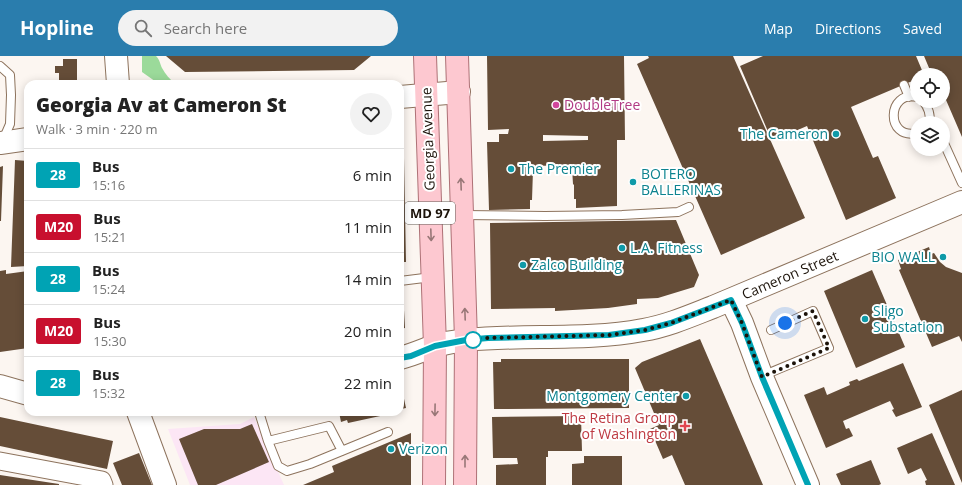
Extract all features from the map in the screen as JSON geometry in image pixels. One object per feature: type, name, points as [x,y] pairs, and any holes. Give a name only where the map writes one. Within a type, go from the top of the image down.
[{"type":"main road","name":"Georgia Avenue","points":[[425,56],[435,346],[434,485]]},
{"type":"main road","name":"MD 97","points":[[457,56],[466,340],[465,485]]},
{"type":"main road","name":"MD 97","points":[[434,450],[445,473],[446,485]]},
{"type":"street","points":[[116,56],[118,80]]},
{"type":"street","points":[[404,96],[459,92]]},
{"type":"street","points":[[1,143],[24,140]]},
{"type":"street","name":"Cameron Street","points":[[404,357],[435,346],[466,340],[488,338],[609,335],[645,330],[671,323],[731,300],[962,202]]},
{"type":"street","points":[[731,300],[742,323],[762,377],[808,485]]},
{"type":"street","points":[[0,386],[24,393]]},
{"type":"street","points":[[139,416],[165,485]]},
{"type":"street","points":[[0,461],[102,480],[104,485]]},
{"type":"lane","points":[[0,66],[10,75],[11,96],[10,124],[1,143]]},
{"type":"lane","points":[[904,85],[910,93]]},
{"type":"lane","points":[[910,97],[904,98],[899,101],[894,110],[896,126],[900,130],[910,134]]},
{"type":"lane","points":[[950,156],[962,183]]},
{"type":"lane","points":[[462,216],[622,215],[678,212],[689,207]]},
{"type":"lane","points":[[404,281],[433,277]]},
{"type":"lane","points":[[762,377],[829,348],[813,311],[771,330]]},
{"type":"lane","points":[[260,416],[278,466],[287,471],[310,464],[388,432]]},
{"type":"lane","points":[[268,441],[330,426],[342,451]]},
{"type":"shaded area","points":[[254,417],[284,485],[190,485],[168,429],[240,424]]},
{"type":"green space","points":[[142,56],[156,56],[162,68],[171,80],[153,80],[142,72]]},
{"type":"building","points":[[166,56],[371,56],[354,70],[185,72]]},
{"type":"building","points":[[487,56],[624,56],[625,140],[617,140],[617,206],[576,208],[572,168],[569,165],[536,166],[533,170],[532,200],[530,200],[530,209],[489,210],[487,142],[499,142],[499,134],[508,134],[509,129],[488,130]],"holes":[[[543,135],[588,136],[588,140],[543,141]]]},
{"type":"building","points":[[648,56],[733,56],[805,218],[721,255],[637,64],[649,58]]},
{"type":"building","name":"The Cameron","points":[[763,56],[916,56],[921,68],[910,68],[910,82],[851,107],[873,158],[878,156],[896,198],[846,220],[807,126],[772,141],[740,66]]},
{"type":"building","points":[[924,56],[962,56],[962,137],[949,108],[950,68],[929,68]]},
{"type":"building","points":[[63,59],[77,59],[77,80],[59,80],[59,73],[55,73],[55,66],[63,66]]},
{"type":"building","points":[[404,158],[406,262],[404,262]]},
{"type":"building","points":[[15,160],[24,161],[24,266],[11,267]]},
{"type":"building","points":[[3,166],[1,221],[0,221],[0,167]]},
{"type":"building","name":"L.A. Fitness","points":[[676,220],[699,275],[694,287],[658,298],[637,299],[637,304],[608,308],[555,311],[555,308],[491,309],[490,223]]},
{"type":"building","points":[[929,247],[931,254],[934,253],[940,262],[946,267],[962,273],[962,342],[959,336],[932,347],[899,270],[901,269],[898,260]]},
{"type":"building","points":[[6,270],[6,274],[24,272],[24,349],[0,352],[0,271]]},
{"type":"building","name":"Sligo Substation","points":[[872,270],[905,347],[856,368],[824,291]]},
{"type":"building","name":"Montgomery Center","points":[[700,339],[763,485],[685,485],[672,455],[663,459],[650,429],[659,425],[635,368],[642,362]]},
{"type":"building","points":[[501,359],[629,359],[629,408],[494,409],[493,362],[501,362]]},
{"type":"building","points":[[903,363],[922,407],[896,417],[892,410],[894,409],[890,401],[843,421],[846,429],[849,428],[853,436],[826,448],[804,395],[824,387],[827,395],[850,385],[849,382],[857,379],[859,381]]},
{"type":"building","points":[[962,390],[962,483],[929,405]]},
{"type":"building","points":[[340,416],[380,416],[348,423],[347,420],[341,422]]},
{"type":"building","points":[[581,416],[582,451],[548,451],[548,457],[546,457],[546,485],[496,485],[496,465],[518,464],[517,458],[493,458],[492,417]]},
{"type":"building","points":[[0,417],[113,441],[107,469],[0,446]]},
{"type":"building","points":[[252,424],[269,462],[216,485],[198,485],[179,439],[204,429],[240,429]]},
{"type":"building","name":"Verizon","points":[[411,433],[411,485],[303,485],[334,472],[332,466]]},
{"type":"building","points":[[932,433],[955,485],[926,485],[925,481],[927,480],[921,468],[908,474],[897,448]]},
{"type":"building","points":[[139,453],[152,485],[122,485],[113,463]]},
{"type":"building","points":[[584,456],[622,456],[622,485],[572,485],[572,464],[584,463]]},
{"type":"building","points":[[871,460],[881,484],[841,485],[836,474]]},
{"type":"building","points":[[0,475],[59,484],[59,485],[0,485]]},
{"type":"bus line","name":"28","points":[[404,357],[435,346],[466,340],[488,338],[609,335],[645,330],[671,323],[731,300],[742,323],[762,377],[808,485]]},
{"type":"place","name":"DoubleTree","points":[[556,105]]},
{"type":"place","name":"The Cameron","points":[[836,134]]},
{"type":"place","name":"The Premier","points":[[511,169]]},
{"type":"place","name":"BOTERO BALLERINAS","points":[[633,182]]},
{"type":"place","name":"L.A. Fitness","points":[[622,248]]},
{"type":"place","name":"BIO WALL","points":[[943,257]]},
{"type":"place","name":"Zalco Building","points":[[523,265]]},
{"type":"place","name":"Sligo Substation","points":[[865,319]]},
{"type":"place","name":"Montgomery Center","points":[[686,396]]},
{"type":"place","name":"The Retina Group of Washington","points":[[685,426]]},
{"type":"place","name":"Verizon","points":[[391,449]]},
{"type":"route","points":[[473,340],[488,338],[609,335],[645,330],[671,323],[731,300],[742,323],[762,377],[829,348],[813,311],[785,323]]}]
